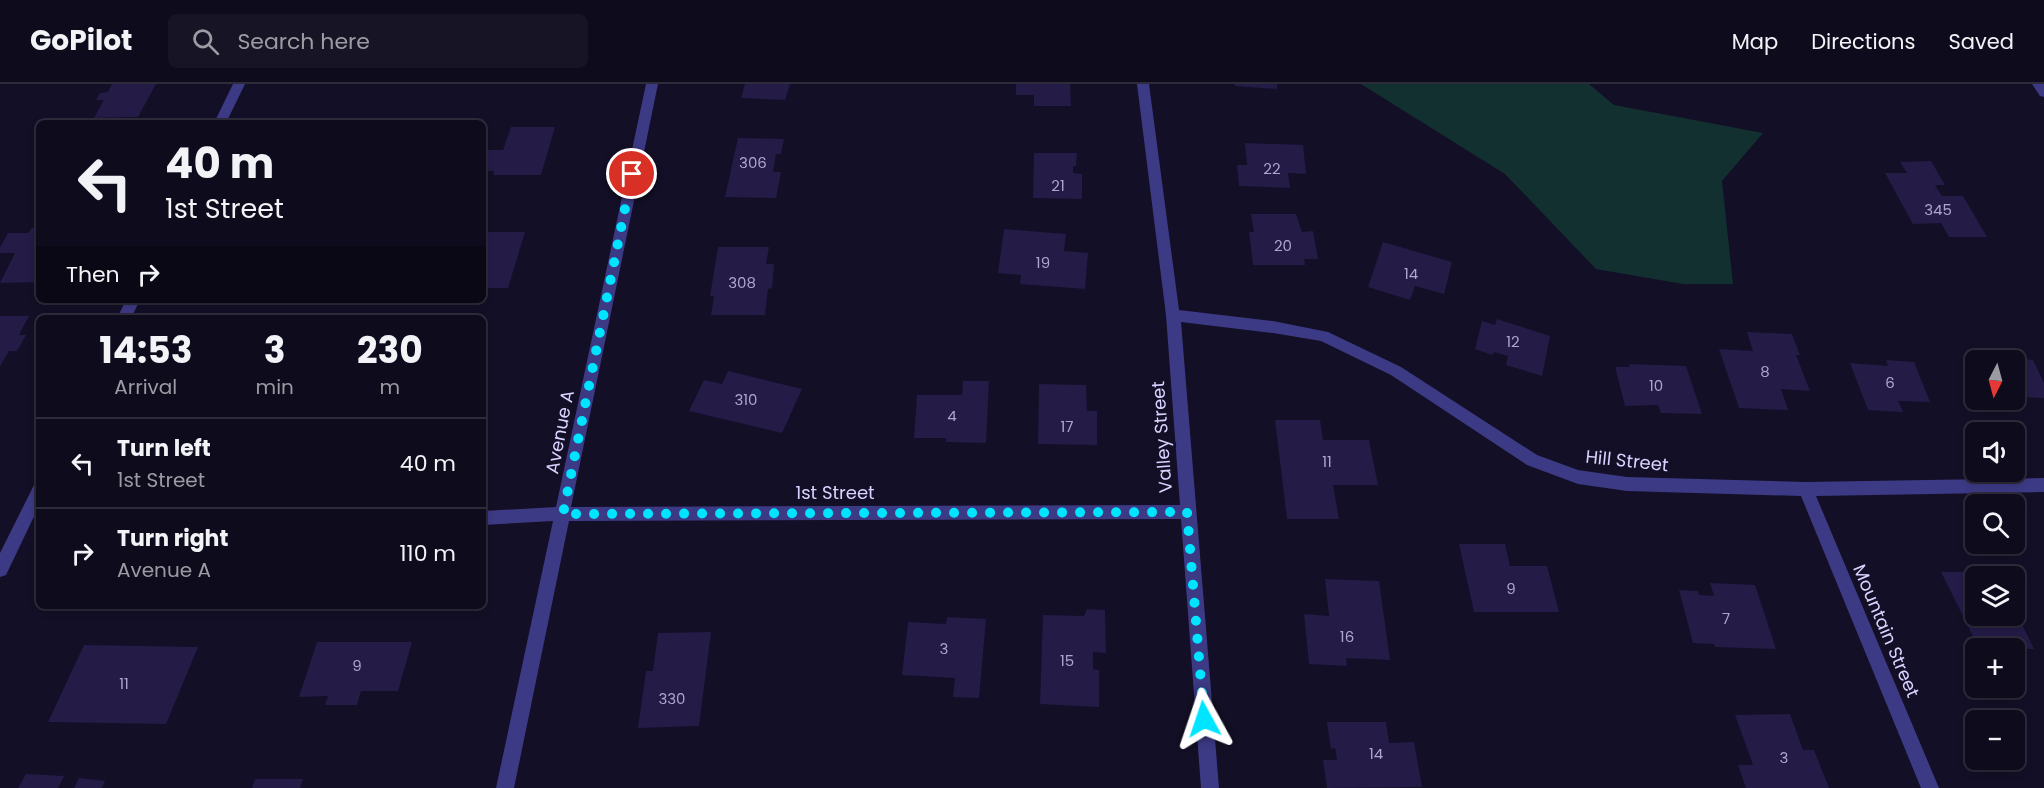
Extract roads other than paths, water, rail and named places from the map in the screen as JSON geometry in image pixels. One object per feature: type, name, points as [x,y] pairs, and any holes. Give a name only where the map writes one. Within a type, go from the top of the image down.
[{"type":"street","points":[[221,120],[239,84]]},
{"type":"street","name":"Avenue A","points":[[505,788],[652,84]]},
{"type":"street","name":"Valley Street","points":[[1143,84],[1173,315],[1210,788]]},
{"type":"street","points":[[2038,84],[2044,93]]},
{"type":"street","name":"Hill Street","points":[[1173,315],[1273,327],[1323,336],[1396,371],[1532,460],[1578,477],[1627,484],[1806,489],[2044,485]]},
{"type":"street","name":"Mountain Street","points":[[1806,489],[1930,788]]},
{"type":"street","points":[[0,570],[31,522],[36,502]]},
{"type":"street","name":"1st Street","points":[[486,518],[563,514],[1187,512]]}]
